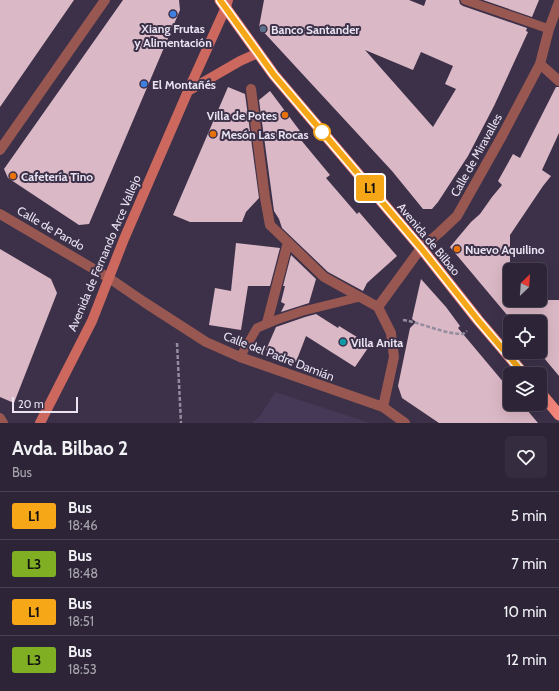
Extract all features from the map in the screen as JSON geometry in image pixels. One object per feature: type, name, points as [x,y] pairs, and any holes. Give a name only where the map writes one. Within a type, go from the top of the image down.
[{"type":"highway","name":"Avenida de Bilbao","points":[[224,2],[258,53],[279,81],[421,248],[478,320],[518,367]]},
{"type":"highway","points":[[547,400],[559,415]]},
{"type":"main road","name":"Avenida de Fernando Arce Vallejo","points":[[40,423],[92,321],[124,239],[188,91],[224,2]]},
{"type":"main road","points":[[188,91],[240,61],[258,53]]},
{"type":"street","points":[[0,150],[105,0]]},
{"type":"street","name":"Calle de Miravalles","points":[[378,307],[421,248],[439,234],[457,216],[540,64],[549,29],[559,2]]},
{"type":"street","points":[[540,64],[559,81]]},
{"type":"street","points":[[251,89],[265,198],[270,225],[324,277],[378,307],[391,333],[394,357],[383,407]]},
{"type":"street","name":"Calle de Pando","points":[[0,214],[109,278]]},
{"type":"street","points":[[267,323],[288,242]]},
{"type":"street","name":"Calle del Padre Damián","points":[[109,278],[206,342],[240,357],[383,407],[405,423]]},
{"type":"street","points":[[0,418],[3,423]]},
{"type":"lane","points":[[465,0],[549,29]]},
{"type":"lane","points":[[240,357],[257,328],[267,323],[360,297]]},
{"type":"path","points":[[382,317],[411,321],[459,334],[463,334],[478,320]]},
{"type":"path","points":[[176,322],[181,423]]},
{"type":"shaded area","points":[[275,392],[370,423],[252,423],[260,416]]},
{"type":"building","points":[[0,0],[74,0],[0,107]]},
{"type":"building","points":[[123,0],[179,0],[180,10],[89,224],[79,225],[8,178],[4,169]]},
{"type":"building","points":[[264,0],[409,0],[424,6],[426,0],[459,0],[460,4],[463,6],[527,28],[526,31],[528,32],[494,106],[468,156],[438,202],[432,209],[423,209],[392,171],[259,27]],"holes":[[[365,50],[413,70],[421,52],[453,66],[445,84],[456,89],[433,127]]]},
{"type":"building","points":[[483,0],[539,0],[532,17]]},
{"type":"building","points":[[228,87],[245,94],[259,198],[246,212],[242,222],[190,222],[173,215]]},
{"type":"building","points":[[556,87],[559,87],[559,133],[542,170],[551,176],[510,235],[510,263],[503,263],[503,307],[547,307],[547,300],[559,300],[559,376],[545,359],[547,359],[547,315],[507,315],[450,247],[471,222],[480,214],[502,185],[498,181],[513,154],[520,158]]},
{"type":"building","points":[[270,91],[300,131],[296,134],[330,175],[326,178],[357,214],[359,212],[397,256],[367,283],[363,291],[328,272],[282,228],[274,211],[259,100]]},
{"type":"building","points":[[236,243],[280,248],[270,286],[248,286],[241,330],[209,325],[215,288],[231,291]]},
{"type":"building","points":[[0,249],[51,279],[57,293],[14,403],[0,397]]},
{"type":"building","points":[[291,255],[316,279],[309,303],[281,312],[285,304],[281,302],[285,286],[283,286]]},
{"type":"building","points":[[421,279],[446,307],[460,326],[458,328],[503,382],[503,411],[528,411],[538,423],[439,423],[402,398],[398,386],[410,328],[416,322],[412,319]]},
{"type":"building","points":[[316,314],[370,345],[355,367],[306,336],[296,362],[266,350],[276,327]]},
{"type":"bus line","name":"L1","points":[[220,0],[274,75],[421,248],[478,320],[518,367]]},
{"type":"place","name":"Xiang Frutas y Alimentación","points":[[173,14]]},
{"type":"place","name":"Banco Santander","points":[[263,29]]},
{"type":"place","name":"El Montañés","points":[[144,84]]},
{"type":"place","name":"Villa de Potes","points":[[285,115]]},
{"type":"place","name":"Mesón Las Rocas","points":[[213,134]]},
{"type":"place","name":"Cafetería Tino","points":[[13,176]]},
{"type":"place","name":"Nuevo Aquilino","points":[[457,249]]},
{"type":"place","name":"Villa Anita","points":[[343,342]]}]
